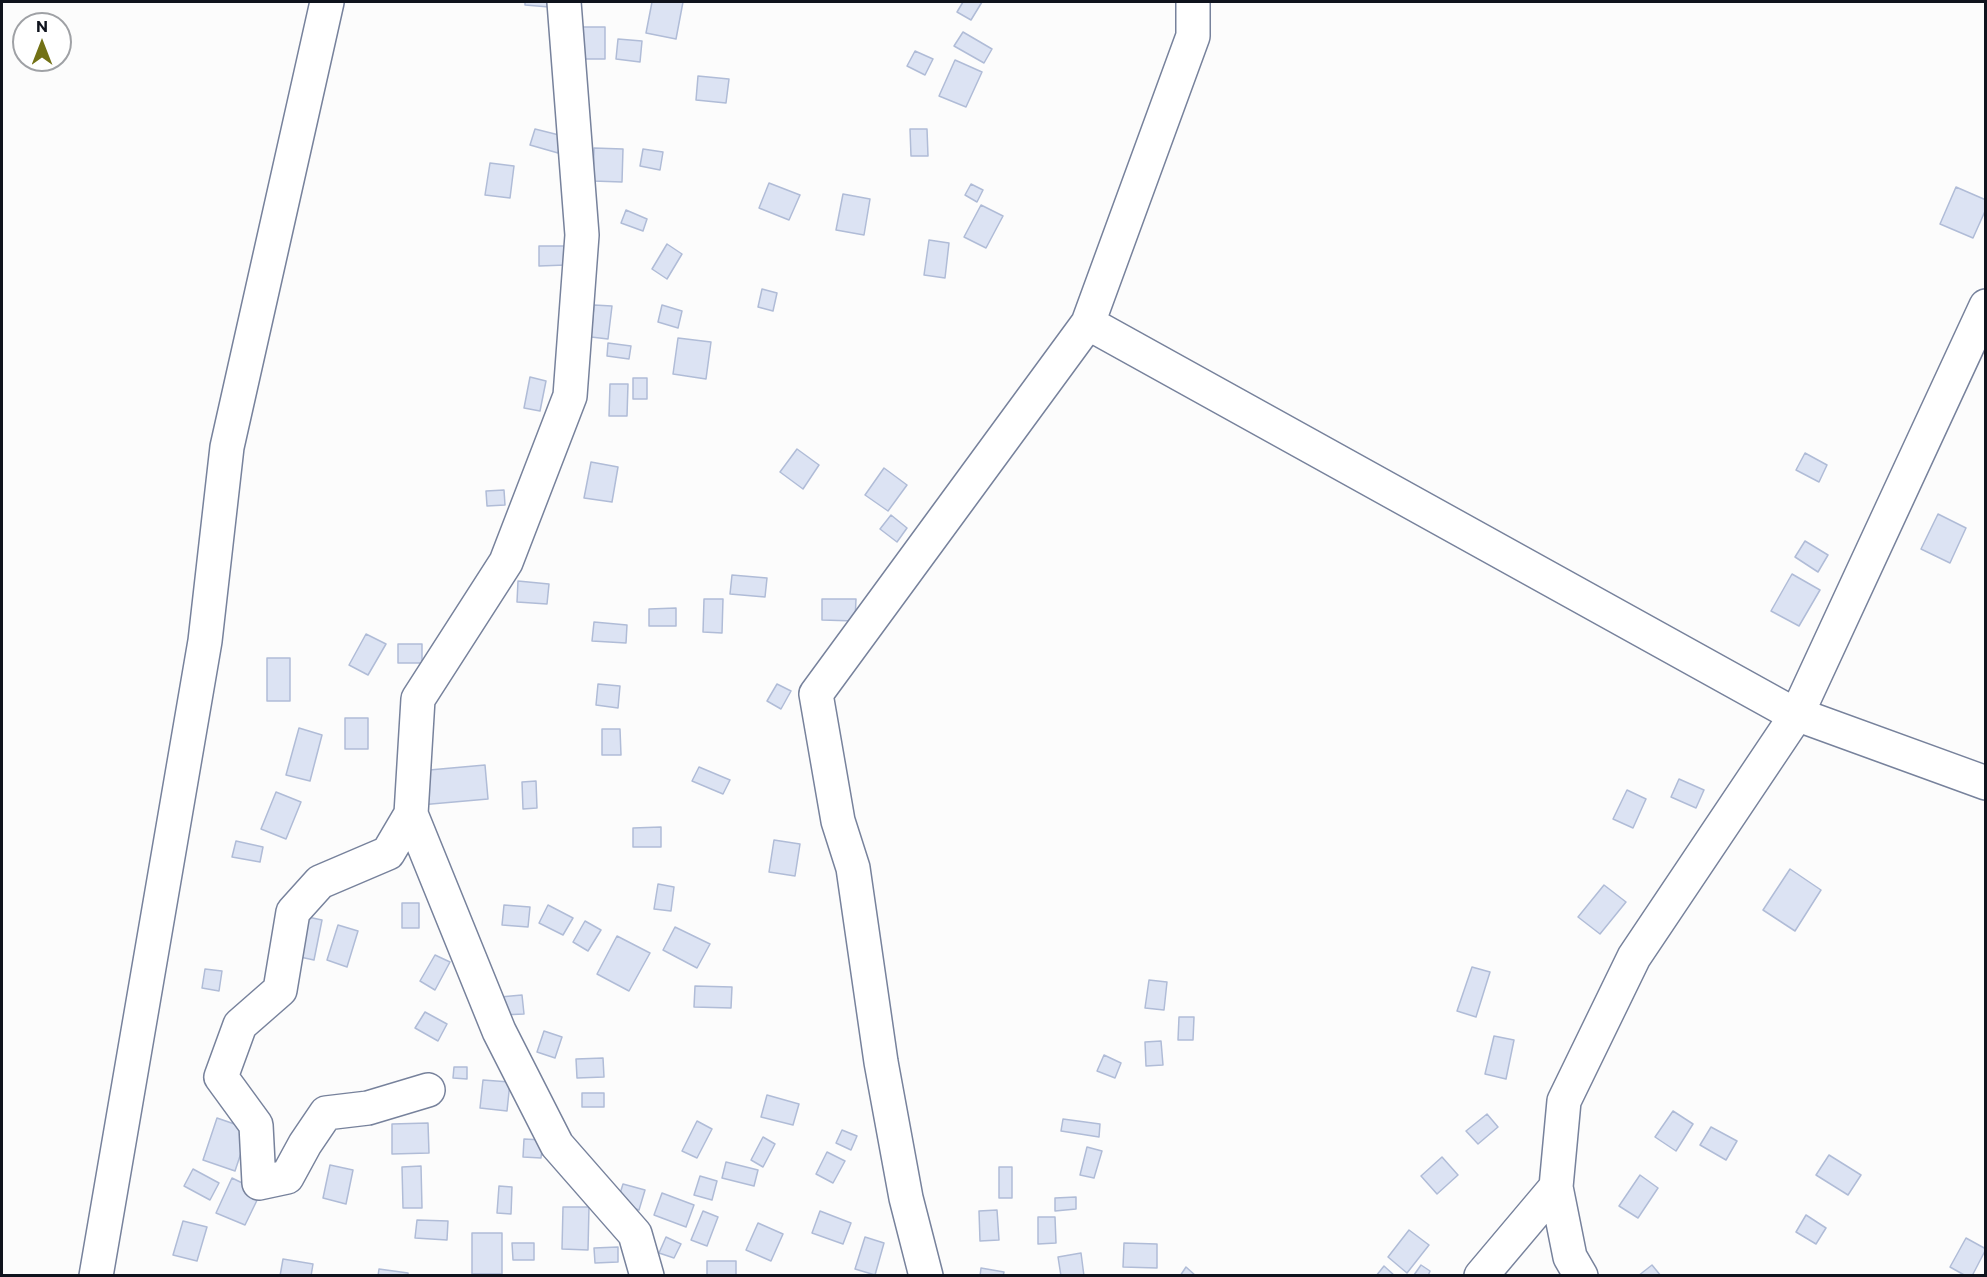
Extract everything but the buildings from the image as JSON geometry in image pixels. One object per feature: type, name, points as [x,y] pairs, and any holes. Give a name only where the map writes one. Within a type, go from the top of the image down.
[{"type":"street","points":[[96,1275],[205,641],[227,447],[327,2]]},
{"type":"street","points":[[564,2],[582,235],[570,396],[506,562],[418,699],[411,814],[504,1041],[557,1145],[635,1234],[647,1275]]},
{"type":"street","points":[[926,1275],[906,1198],[881,1062],[853,868],[838,821],[816,694],[1088,323],[1193,36],[1193,2]]},
{"type":"street","points":[[1581,1275],[1570,1257],[1556,1187],[1564,1101],[1634,957],[1797,714],[1986,306]]},
{"type":"street","points":[[1088,323],[1778,705],[1986,783]]},
{"type":"street","points":[[411,814],[388,853],[320,882],[293,912],[280,990],[240,1025],[221,1077],[256,1125],[259,1183],[287,1177],[305,1144],[326,1113],[368,1108],[428,1090]]},
{"type":"street","points":[[1480,1275],[1556,1187]]}]
